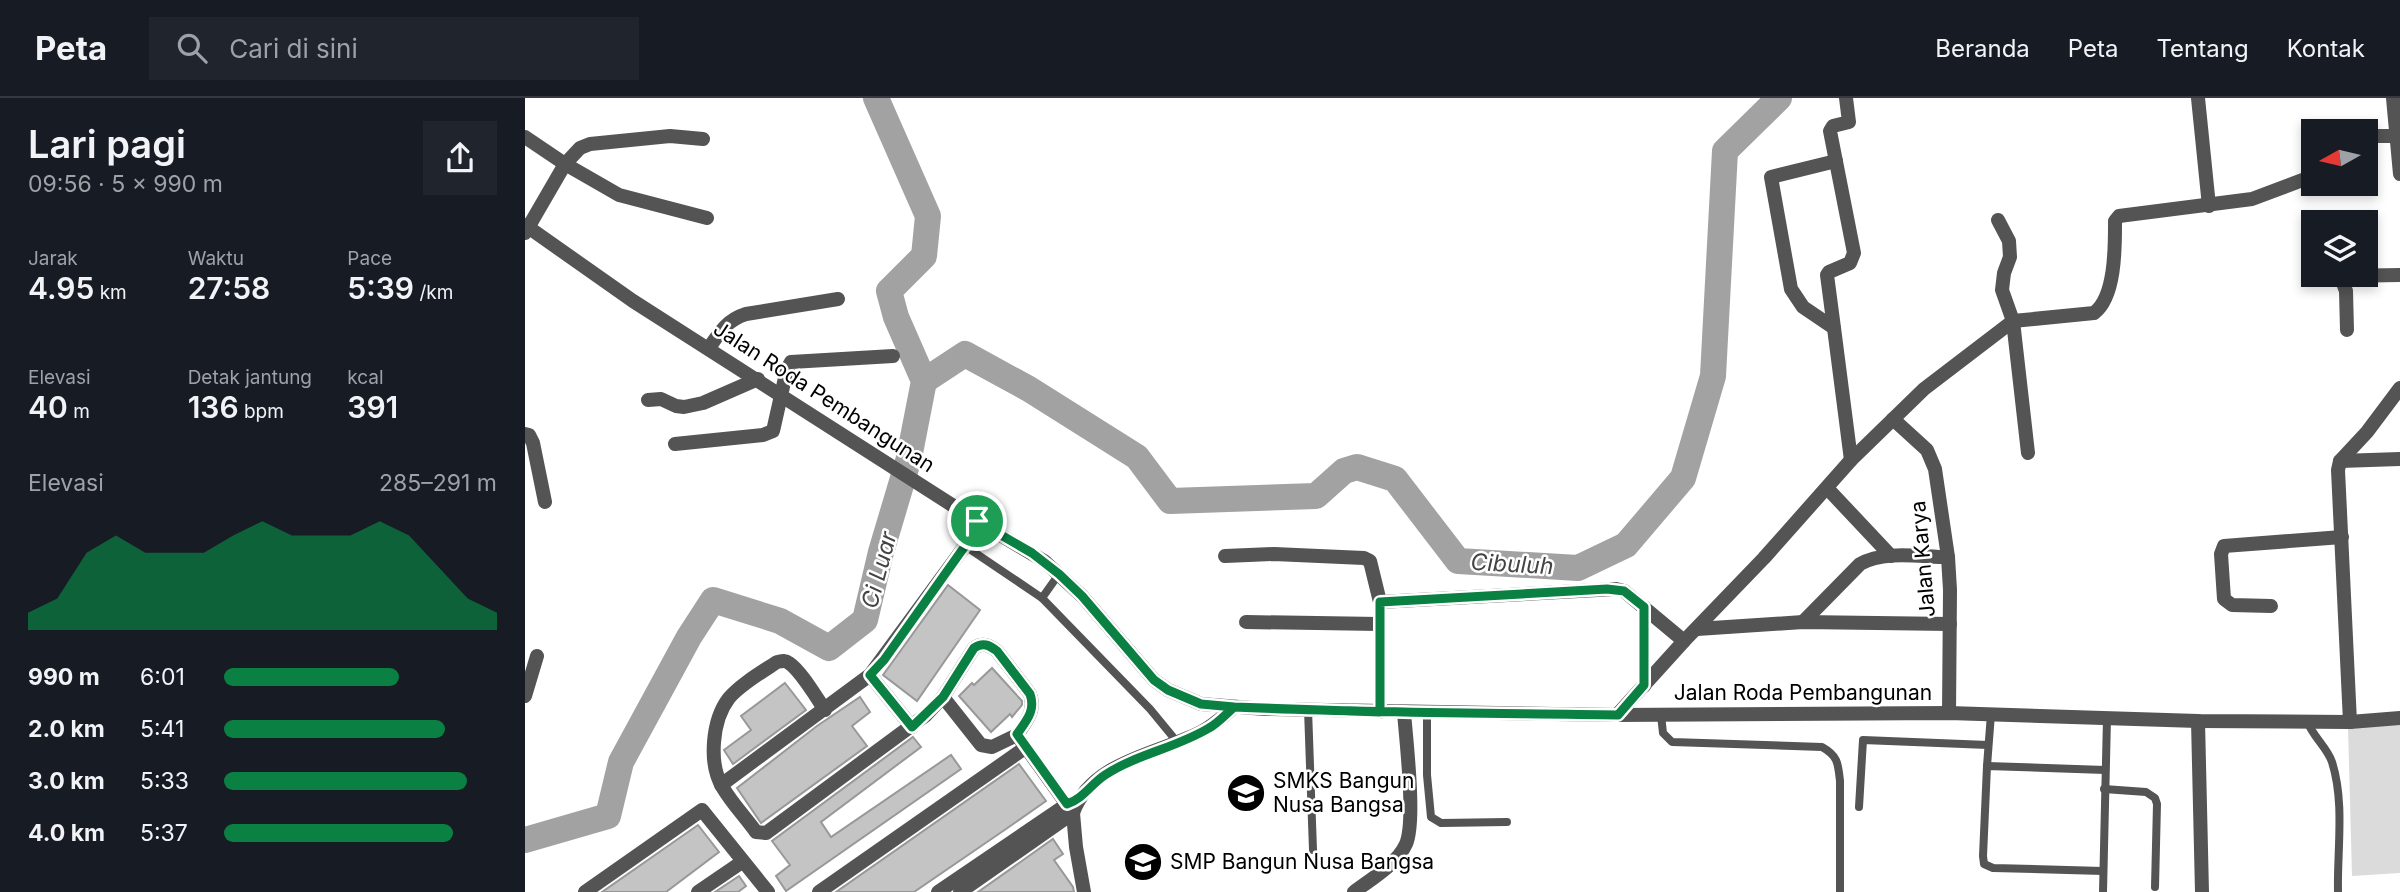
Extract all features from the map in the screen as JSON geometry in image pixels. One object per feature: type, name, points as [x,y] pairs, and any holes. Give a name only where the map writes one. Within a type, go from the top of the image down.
[{"type":"street","points":[[1846,98],[1849,122],[1831,128],[1854,253],[1852,261],[1826,275],[1851,460]]},
{"type":"street","points":[[2198,98],[2209,206]]},
{"type":"street","points":[[2393,98],[2400,174]]},
{"type":"street","points":[[2378,136],[2397,135]]},
{"type":"street","points":[[526,228],[565,164],[580,148],[590,144],[670,136],[702,139]]},
{"type":"street","points":[[525,137],[619,195],[707,218]]},
{"type":"street","points":[[1834,328],[1803,307],[1791,289],[1771,177],[1836,161]]},
{"type":"street","points":[[1618,715],[1684,641],[1765,558],[1851,460],[1924,389],[2013,321],[2094,313],[2100,309],[2114,270],[2115,221],[2119,216],[2252,199],[2301,181]]},
{"type":"street","points":[[1998,220],[2009,241],[2010,257],[2002,290],[2013,321],[2028,453]]},
{"type":"street","name":"Jalan Roda Pembangunan","points":[[526,228],[633,301],[977,521],[1032,553],[1082,596],[1154,680],[1168,690],[1201,704],[1380,712],[1618,715],[1949,712],[2198,721],[2350,722],[2400,718]]},
{"type":"street","points":[[2378,275],[2400,275]]},
{"type":"street","points":[[2344,287],[2348,306],[2347,330]]},
{"type":"street","points":[[709,348],[732,318],[838,299]]},
{"type":"street","points":[[675,444],[769,434],[775,427],[787,369],[791,362],[893,356]]},
{"type":"street","points":[[648,400],[661,399],[684,407],[703,403],[758,379]]},
{"type":"street","points":[[2350,722],[2338,477],[2340,461],[2367,432],[2400,388]]},
{"type":"street","name":"Jalan Karya","points":[[1893,419],[1927,450],[1935,469],[1948,557],[1949,712]]},
{"type":"street","points":[[525,433],[533,443],[545,502]]},
{"type":"street","points":[[2340,461],[2400,459]]},
{"type":"street","points":[[1827,488],[1891,556]]},
{"type":"street","points":[[721,786],[870,675],[884,660],[965,546],[977,521]]},
{"type":"street","points":[[2270,606],[2232,605],[2224,599],[2221,554],[2224,546],[2342,537]]},
{"type":"street","points":[[1225,556],[1274,554],[1367,559],[1372,565],[1380,602],[1380,712]]},
{"type":"street","points":[[1803,622],[1867,560],[1891,556],[1948,557]]},
{"type":"street","points":[[1380,602],[1616,589],[1624,591],[1684,641]]},
{"type":"street","points":[[1644,607],[1644,685]]},
{"type":"street","points":[[1246,622],[1379,624]]},
{"type":"street","points":[[1697,629],[1803,622],[1950,624]]},
{"type":"street","points":[[825,710],[788,662],[777,662],[730,696],[723,707],[715,737],[715,759],[721,786],[756,832],[766,833],[912,727],[943,697],[974,648],[979,645],[990,646],[997,651],[1014,672],[1032,701],[1031,713],[1017,734],[986,748],[943,697]]},
{"type":"street","points":[[525,696],[537,656]]},
{"type":"street","points":[[870,675],[912,727]]},
{"type":"street","points":[[960,892],[1073,806],[1094,782],[1125,762],[1178,743],[1212,726],[1234,707]]},
{"type":"street","points":[[1354,892],[1391,863],[1406,845],[1411,825],[1404,712]]},
{"type":"street","points":[[2198,721],[2202,892]]},
{"type":"street","points":[[1017,734],[1025,748],[1073,806],[1076,848],[1084,892]]},
{"type":"street","points":[[819,892],[1025,748]]},
{"type":"street","points":[[938,892],[1073,806]]},
{"type":"street","points":[[585,892],[702,810],[768,892]]},
{"type":"street","points":[[698,892],[742,862]]},
{"type":"lane","points":[[965,546],[1042,598],[1150,709],[1178,743]]},
{"type":"lane","points":[[1042,598],[1059,574]]},
{"type":"lane","points":[[1308,709],[1313,850]]},
{"type":"lane","points":[[1427,712],[1427,775],[1431,817],[1441,822],[1507,822]]},
{"type":"lane","points":[[1991,714],[1983,856],[1985,864],[1993,868],[2103,871]]},
{"type":"lane","points":[[1661,715],[1663,733],[1672,742],[1822,747],[1832,753],[1838,762],[1840,781],[1840,892]]},
{"type":"lane","points":[[2103,892],[2107,718]]},
{"type":"lane","points":[[2306,720],[2313,736],[2328,752],[2335,775],[2338,801],[2338,892]]},
{"type":"lane","points":[[1859,807],[1863,740],[1988,745]]},
{"type":"lane","points":[[1987,766],[2105,770]]},
{"type":"lane","points":[[2104,789],[2146,792],[2155,798],[2155,887]]},
{"type":"shaded area","points":[[2400,722],[2400,873],[2352,876],[2348,727]]},
{"type":"building","points":[[948,585],[980,610],[917,701],[883,675]]},
{"type":"building","points":[[992,668],[1022,701],[1022,705],[1012,717],[1010,714],[991,732],[959,696]]},
{"type":"building","points":[[785,683],[806,710],[733,764],[724,750],[751,730],[741,716]]},
{"type":"building","points":[[860,697],[870,712],[852,726],[867,746],[761,823],[737,788],[817,726]]},
{"type":"building","points":[[913,737],[921,747],[821,822],[831,837],[951,755],[961,769],[786,891],[776,876],[790,865],[772,841]]},
{"type":"building","points":[[1019,764],[1046,801],[1006,829],[914,892],[836,892]]},
{"type":"building","points":[[698,825],[719,852],[666,892],[602,892]]},
{"type":"building","points":[[1053,839],[1063,854],[1054,860],[1074,892],[978,892]]},
{"type":"building","points":[[739,876],[746,886],[738,892],[715,892]]},
{"type":"waterway","name":"Ci Luar","points":[[525,840],[608,816],[621,762],[689,637],[713,600],[780,621],[829,648],[865,620],[881,552],[909,458],[924,381],[896,317],[889,291],[924,256],[928,216],[876,98]]},
{"type":"waterway","name":"Cibuluh","points":[[924,381],[965,354],[1029,389],[1137,457],[1170,501],[1316,496],[1344,471],[1357,467],[1395,479],[1458,561],[1578,568],[1626,545],[1683,478],[1713,376],[1725,151],[1779,98]]},
{"type":"place","name":"SMKS Bangun Nusa Bangsa","points":[[1246,793]]},
{"type":"place","name":"SMP Bangun Nusa Bangsa","points":[[1143,862]]},
{"type":"route","points":[[977,521],[972,536],[884,660],[870,675],[912,727],[943,697],[974,648],[985,644],[990,646],[997,651],[1030,694],[1033,707],[1017,734],[1067,804],[1078,801],[1094,782],[1125,762],[1199,733],[1212,726],[1234,707],[1265,709],[1380,712],[1618,715],[1644,685],[1644,607],[1624,591],[1607,589],[1380,602],[1380,712],[1308,709],[1265,709],[1201,704],[1168,690],[1154,680],[1082,596],[1044,561],[977,521]]}]
